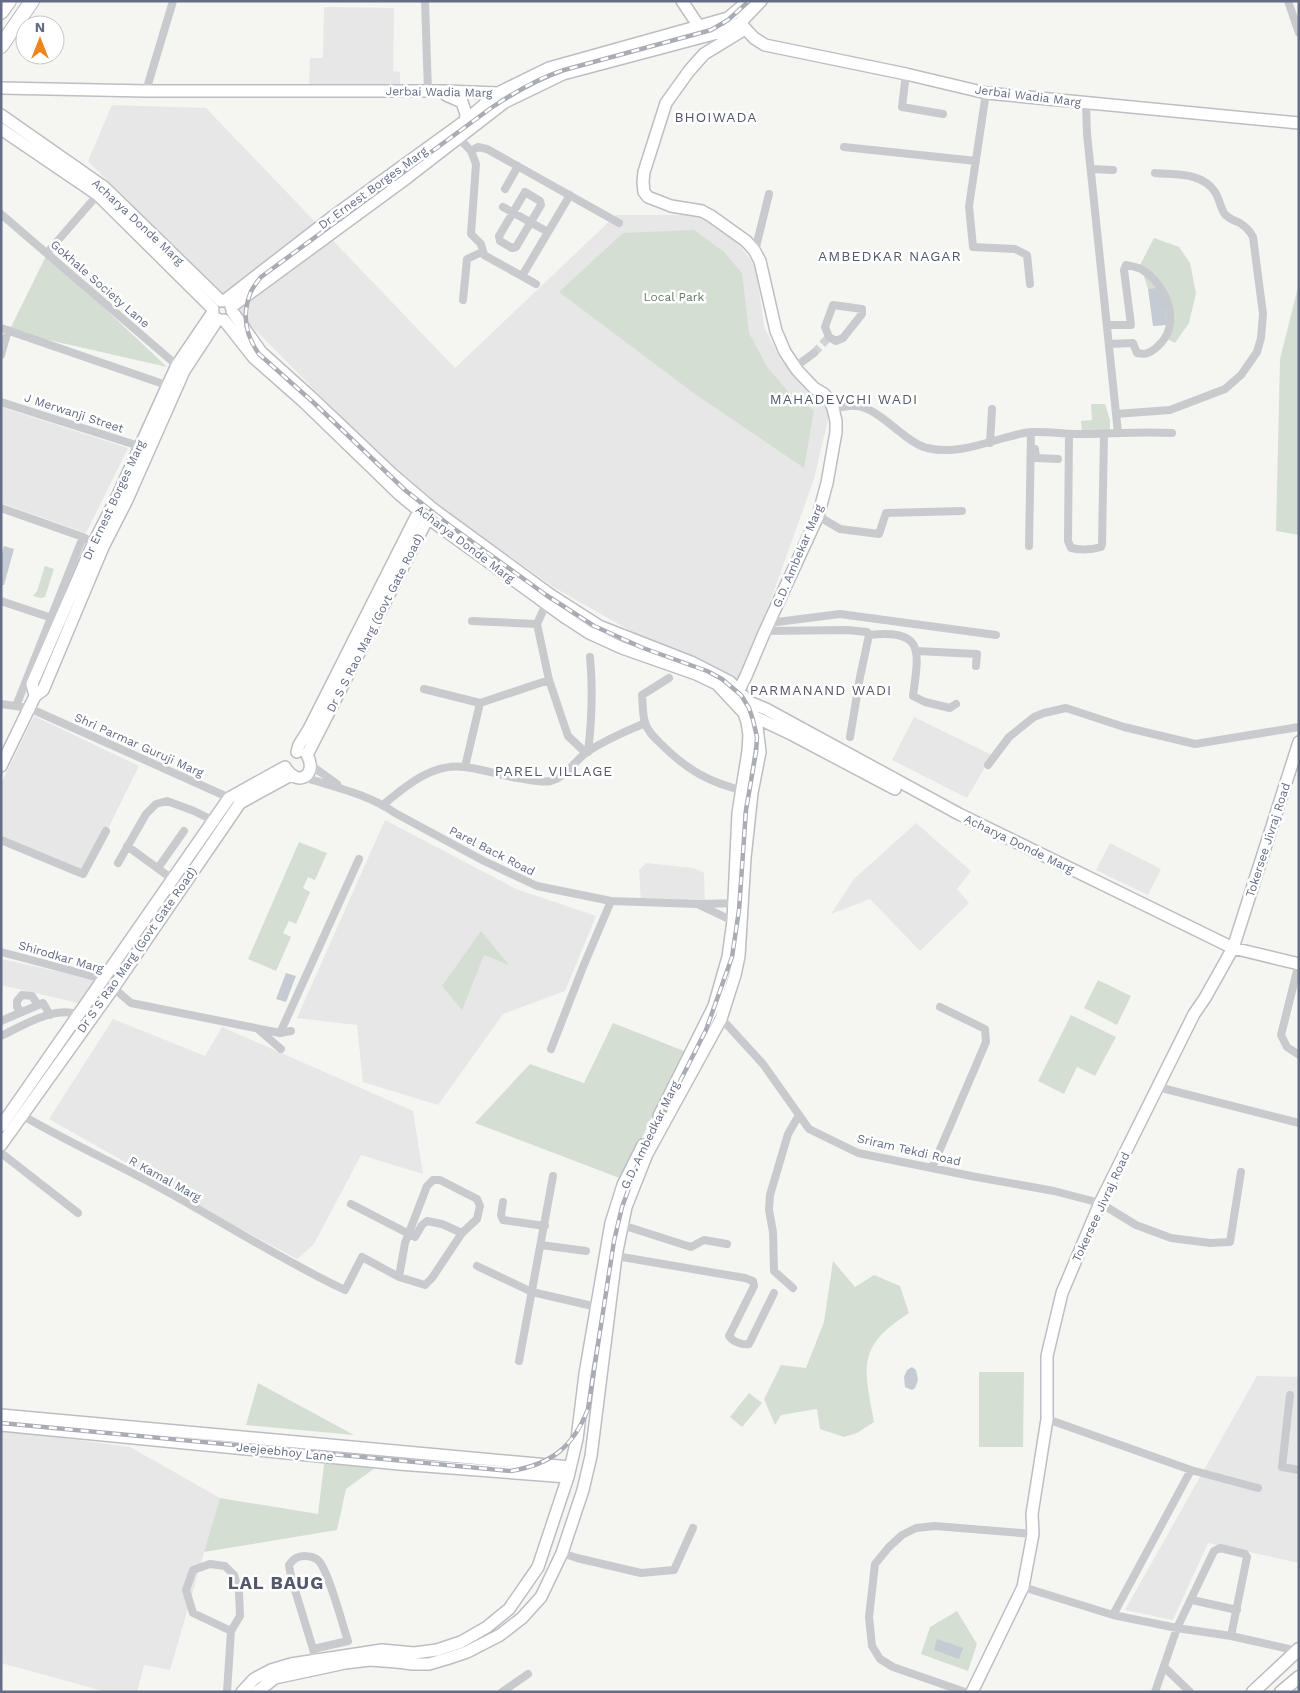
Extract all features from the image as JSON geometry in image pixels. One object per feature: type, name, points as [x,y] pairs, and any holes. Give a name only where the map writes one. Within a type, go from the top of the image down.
[{"type":"highway","points":[[1,12],[8,1]]},
{"type":"highway","points":[[1,30],[21,1]]},
{"type":"highway","points":[[1,46],[32,1]]},
{"type":"main road","points":[[1253,1692],[1298,1651]]},
{"type":"main road","points":[[1281,1692],[1299,1677]]},
{"type":"street","points":[[146,91],[173,1]]},
{"type":"street","points":[[425,1],[431,92],[462,102],[466,114],[463,131],[476,164],[471,234],[481,244],[484,255],[536,284]]},
{"type":"street","points":[[682,1],[698,27],[708,36],[725,31],[739,22],[748,1]]},
{"type":"street","points":[[761,1],[704,54],[666,103],[644,172],[644,192],[648,197],[671,206],[702,211],[746,241],[755,251],[764,276],[776,331],[785,352],[795,367],[814,388],[824,394],[834,408],[858,406],[875,413],[915,443],[927,448],[958,450],[1031,434],[1172,433]]},
{"type":"street","points":[[1288,1],[1299,33]]},
{"type":"street","points":[[698,27],[728,18],[739,22]]},
{"type":"street","name":"Jerbai Wadia Marg","points":[[739,22],[754,38],[765,45],[906,74],[986,93],[1299,123]]},
{"type":"street","name":"Jerbai Wadia Marg","points":[[502,98],[550,68],[698,27]]},
{"type":"street","name":"Jerbai Wadia Marg","points":[[2,87],[146,91],[464,92],[502,98],[563,74],[708,36]]},
{"type":"street","points":[[906,74],[902,107],[943,114]]},
{"type":"street","points":[[464,92],[477,100],[480,115]]},
{"type":"street","points":[[986,93],[969,206],[973,247],[1015,250],[1027,255],[1030,284]]},
{"type":"street","name":"Dr Ernest Borges Marg","points":[[1,766],[35,696],[32,684],[59,621],[122,498],[181,368],[222,310],[356,207],[463,131],[502,98]]},
{"type":"street","points":[[1086,102],[1118,433]]},
{"type":"street","name":"Acharya Donde Marg","points":[[1,115],[101,191],[222,310],[258,355],[392,474],[426,509],[531,587],[599,626],[717,684],[749,710],[807,731],[959,814],[1144,908],[1232,950],[1298,968]]},
{"type":"street","name":"Acharya Donde Marg","points":[[1,129],[101,191]]},
{"type":"street","name":"Dr Ernest Borges Marg","points":[[356,207],[463,131]]},
{"type":"street","points":[[471,151],[478,147],[483,147],[619,223]]},
{"type":"street","points":[[844,147],[976,161]]},
{"type":"street","points":[[505,189],[518,166]]},
{"type":"street","points":[[1091,169],[1113,170]]},
{"type":"street","points":[[1116,414],[1170,410],[1225,389],[1241,375],[1258,352],[1261,338],[1263,314],[1254,237],[1248,229],[1239,222],[1230,219],[1224,213],[1216,192],[1207,181],[1191,176],[1155,173]]},
{"type":"street","points":[[47,253],[101,191]]},
{"type":"street","points":[[527,192],[542,202],[516,247],[512,248],[500,240],[499,236],[513,212],[523,193],[527,192]]},
{"type":"street","points":[[755,251],[769,194]]},
{"type":"street","points":[[522,276],[570,195]]},
{"type":"street","points":[[503,207],[548,232]]},
{"type":"street","name":"Gokhale Society Lane","points":[[1,214],[181,368]]},
{"type":"street","points":[[463,300],[468,259],[482,252]]},
{"type":"street","points":[[1107,326],[1131,325],[1124,270],[1126,265],[1141,268],[1160,285],[1171,313],[1169,330],[1163,342],[1149,353],[1143,355],[1137,353],[1133,343],[1109,344]]},
{"type":"street","points":[[833,305],[862,309],[862,314],[843,338],[836,340],[829,337],[825,326],[833,305]]},
{"type":"street","points":[[1,355],[5,329],[172,387]]},
{"type":"street","points":[[795,367],[814,353]]},
{"type":"street","name":"J Merwanji Street","points":[[1,402],[140,446]]},
{"type":"street","name":"G.D. Ambekar Marg","points":[[734,696],[754,660],[767,627],[818,516],[836,432],[834,408]]},
{"type":"street","points":[[990,443],[992,409]]},
{"type":"street","name":"Dr Ernest Borges Marg","points":[[122,498],[140,446],[153,428]]},
{"type":"street","points":[[1029,546],[1033,455],[1031,434]]},
{"type":"street","points":[[1069,434],[1068,541],[1071,548],[1078,550],[1096,549],[1102,544],[1104,434]]},
{"type":"street","points":[[1045,435],[1055,437]]},
{"type":"street","points":[[1033,455],[1037,459],[1058,459]]},
{"type":"street","points":[[1,508],[83,537],[98,545]]},
{"type":"street","name":"Dr S S Rao Marg (Govt Gate Road)","points":[[303,777],[310,771],[305,758],[426,509]]},
{"type":"street","points":[[818,516],[840,529],[879,534],[886,513],[962,510]]},
{"type":"street","points":[[16,706],[59,621],[83,537]]},
{"type":"street","name":"Acharya Donde Marg","points":[[531,587],[546,604],[589,632],[622,648],[666,658]]},
{"type":"street","points":[[1,601],[59,621]]},
{"type":"street","points":[[546,604],[537,624],[550,680],[568,736],[587,752]]},
{"type":"street","points":[[767,627],[840,614],[996,635]]},
{"type":"street","points":[[472,621],[537,624]]},
{"type":"street","points":[[767,627],[864,630],[869,635]]},
{"type":"street","points":[[869,635],[891,633],[903,635],[914,643],[917,651],[913,696],[925,702],[950,708],[956,704]]},
{"type":"street","points":[[850,738],[869,635]]},
{"type":"street","points":[[917,651],[977,654],[976,666]]},
{"type":"street","points":[[587,752],[593,684],[590,657]]},
{"type":"street","points":[[242,1692],[254,1679],[271,1670],[315,1659],[370,1656],[397,1662],[429,1664],[467,1652],[500,1635],[522,1618],[541,1597],[562,1552],[583,1490],[592,1456],[616,1256],[636,1168],[647,1154],[721,1019],[736,975],[739,956],[738,902],[740,858],[747,792],[713,782],[678,761],[652,734],[645,723],[642,695],[668,678]]},
{"type":"street","points":[[424,689],[480,703],[550,680]]},
{"type":"street","points":[[464,767],[480,703]]},
{"type":"street","name":"Shri Parmar Guruji Marg","points":[[1,704],[29,708],[240,803]]},
{"type":"street","points":[[988,765],[1009,737],[1034,717],[1044,712],[1066,708],[1124,727],[1195,744],[1299,727]]},
{"type":"street","name":"Acharya Donde Marg","points":[[747,792],[749,710]]},
{"type":"street","points":[[383,805],[408,785],[439,768],[464,767],[512,777],[550,781],[563,776],[587,752],[645,723]]},
{"type":"street","name":"Tokersee Jivraj Road","points":[[972,1692],[1023,1587],[1034,1534],[1032,1514],[1047,1419],[1047,1356],[1062,1293],[1100,1203],[1194,1014],[1232,950],[1299,742]]},
{"type":"street","points":[[303,777],[297,778],[288,771],[287,760],[292,755],[305,758]]},
{"type":"street","name":"Parel Back Road","points":[[305,758],[337,784],[339,788]]},
{"type":"street","points":[[1,1126],[18,1112],[103,979],[177,883],[213,820],[229,798],[288,771]]},
{"type":"street","name":"Dr S S Rao Marg (Govt Gate Road)","points":[[1,1145],[18,1112],[114,987],[177,883],[224,826],[240,803],[288,771]]},
{"type":"street","name":"Parel Back Road","points":[[303,777],[339,788],[383,805],[484,861],[537,886],[611,901],[697,904],[733,920]]},
{"type":"street","points":[[118,863],[146,814],[156,804],[167,801],[194,811],[224,826]]},
{"type":"street","points":[[1,840],[83,874],[106,831]]},
{"type":"street","points":[[158,868],[184,831]]},
{"type":"street","points":[[127,846],[177,883]]},
{"type":"street","points":[[280,1033],[359,859]]},
{"type":"street","points":[[551,1049],[611,901]]},
{"type":"street","points":[[697,904],[738,902]]},
{"type":"street","name":"G.D. Ambedkar Marg","points":[[370,1656],[382,1650],[414,1654],[437,1650],[461,1642],[487,1627],[509,1609],[538,1567],[569,1472],[577,1439],[585,1374],[611,1223],[623,1185],[636,1168],[714,1006],[728,957],[733,920],[738,902]]},
{"type":"street","name":"Shirodkar Marg","points":[[1,952],[103,979],[131,1003],[280,1033]]},
{"type":"street","points":[[1298,968],[1281,1035],[1287,1047],[1299,1055]]},
{"type":"street","points":[[22,1012],[17,1007],[16,1001],[22,995],[32,996],[38,1005]]},
{"type":"street","points":[[1,1021],[43,1003],[50,1015]]},
{"type":"street","name":"Sriram Tekdi Road","points":[[714,1006],[721,1019],[763,1064],[809,1129],[858,1152],[1054,1191],[1100,1203],[1136,1225],[1171,1238],[1210,1243],[1230,1242],[1241,1172]]},
{"type":"street","points":[[932,1168],[986,1042],[987,1033],[985,1028],[940,1007]]},
{"type":"street","points":[[1,1036],[41,1017],[59,1012],[76,1019]]},
{"type":"street","points":[[258,1029],[281,1049]]},
{"type":"street","points":[[280,1033],[291,1031]]},
{"type":"street","points":[[1158,1087],[1299,1123]]},
{"type":"street","name":"R Kamal Marg","points":[[18,1112],[43,1128],[155,1186],[344,1290],[362,1257],[399,1277]]},
{"type":"street","points":[[793,1288],[774,1271],[769,1210],[770,1195],[788,1134],[799,1115]]},
{"type":"street","points":[[1,1153],[78,1213]]},
{"type":"street","points":[[519,1361],[553,1176]]},
{"type":"street","points":[[434,1180],[440,1180],[477,1199],[480,1206],[477,1219],[462,1233],[432,1278],[425,1285],[399,1277],[405,1243],[409,1234],[427,1186],[434,1180]]},
{"type":"street","points":[[503,1202],[501,1215],[503,1220],[544,1226]]},
{"type":"street","points":[[351,1204],[415,1237],[422,1225],[427,1221],[442,1224],[462,1233]]},
{"type":"street","points":[[622,1225],[691,1247],[704,1240],[727,1244]]},
{"type":"street","points":[[541,1245],[586,1251]]},
{"type":"street","points":[[616,1256],[746,1278],[753,1281],[754,1286],[729,1336],[744,1345],[749,1344],[774,1293]]},
{"type":"street","points":[[477,1266],[532,1292],[597,1307]]},
{"type":"street","points":[[1290,1396],[1282,1467],[1299,1470]]},
{"type":"street","points":[[1,1415],[108,1430],[305,1442],[461,1462]]},
{"type":"street","points":[[1047,1419],[1191,1470],[1258,1488]]},
{"type":"street","name":"Jeejeebhoy Lane","points":[[1,1425],[108,1430],[304,1454],[461,1462],[569,1472]]},
{"type":"street","points":[[304,1454],[305,1442]]},
{"type":"street","points":[[1113,1615],[1191,1470]]},
{"type":"street","points":[[965,1692],[893,1668],[880,1659],[872,1646],[868,1617],[875,1564],[902,1535],[916,1528],[935,1526],[1034,1534]]},
{"type":"street","points":[[562,1552],[576,1558],[641,1573],[674,1570],[693,1528]]},
{"type":"street","points":[[1155,1692],[1178,1628],[1214,1550],[1220,1548],[1245,1554],[1247,1557],[1231,1636]]},
{"type":"street","points":[[257,1692],[275,1678],[315,1659],[348,1641],[326,1576],[318,1560],[311,1556],[302,1556],[293,1559],[289,1565],[315,1659]]},
{"type":"street","points":[[227,1692],[231,1631],[240,1616],[239,1592],[234,1576],[225,1566],[210,1564],[193,1570],[186,1590],[193,1613],[231,1631]]},
{"type":"street","points":[[1023,1587],[1113,1615],[1231,1636],[1298,1651]]},
{"type":"street","points":[[1192,1600],[1237,1610]]},
{"type":"street","points":[[1164,1667],[1190,1692]]},
{"type":"street","points":[[502,1692],[528,1674]]},
{"type":"shaded area","points":[[324,7],[394,8],[393,71],[400,72],[400,91],[309,89],[310,58],[323,58]]},
{"type":"shaded area","points":[[112,105],[206,108],[455,368],[616,215],[699,215],[738,243],[756,267],[764,327],[781,360],[804,387],[833,398],[814,479],[738,692],[555,588],[442,508],[392,468],[88,161]]},
{"type":"shaded area","points":[[1163,287],[1167,325],[1153,326],[1148,289]]},
{"type":"shaded area","points":[[1,407],[128,448],[86,533],[1,503]]},
{"type":"shaded area","points":[[4,546],[14,549],[4,585],[1,585],[1,556]]},
{"type":"shaded area","points":[[34,716],[139,766],[84,877],[1,844],[1,784]]},
{"type":"shaded area","points":[[914,717],[992,755],[967,798],[892,760]]},
{"type":"shaded area","points":[[385,820],[516,889],[596,916],[565,991],[503,1014],[438,1105],[363,1082],[357,1025],[297,1018]]},
{"type":"shaded area","points":[[916,823],[971,871],[957,889],[969,903],[920,951],[870,899],[831,914],[854,879]]},
{"type":"shaded area","points":[[1110,843],[1161,869],[1148,895],[1096,870]]},
{"type":"shaded area","points":[[646,863],[693,868],[704,873],[705,906],[641,901],[639,870]]},
{"type":"shaded area","points":[[1,959],[92,979],[95,986],[82,1004],[1,985]]},
{"type":"shaded area","points":[[286,973],[296,976],[286,1002],[276,999]]},
{"type":"shaded area","points":[[113,1019],[205,1056],[222,1027],[413,1111],[423,1174],[361,1155],[314,1244],[297,1259],[194,1204],[171,1188],[49,1119]]},
{"type":"shaded area","points":[[912,1367],[916,1370],[918,1380],[915,1388],[912,1390],[905,1387],[904,1377],[907,1370]]},
{"type":"shaded area","points":[[1257,1376],[1299,1377],[1299,1563],[1208,1543],[1173,1620],[1125,1610]]},
{"type":"shaded area","points":[[1,1430],[130,1447],[220,1498],[170,1670],[144,1665],[137,1692],[107,1692],[1,1663]]},
{"type":"shaded area","points":[[937,1639],[963,1648],[959,1659],[934,1650]]},
{"type":"green space","name":"Local Park","points":[[694,230],[724,252],[742,273],[749,333],[767,367],[796,401],[814,410],[804,468],[695,394],[559,292],[623,233]]},
{"type":"green space","points":[[1154,238],[1179,247],[1190,263],[1196,293],[1189,323],[1175,343],[1163,337],[1167,325],[1163,288],[1148,289],[1140,265]]},
{"type":"green space","points":[[47,254],[167,367],[9,331]]},
{"type":"green space","points":[[1299,283],[1299,535],[1276,531],[1280,359]]},
{"type":"green space","points":[[1091,404],[1105,404],[1110,420],[1110,433],[1082,432],[1081,421],[1092,420]]},
{"type":"green space","points":[[45,566],[54,569],[45,597],[33,596],[37,591]]},
{"type":"green space","points":[[299,842],[327,853],[315,880],[308,877],[303,888],[310,892],[296,924],[289,921],[283,933],[291,937],[276,971],[248,959]]},
{"type":"green space","points":[[481,931],[509,965],[484,955],[462,1010],[442,986]]},
{"type":"green space","points":[[1098,980],[1131,996],[1117,1025],[1084,1008]]},
{"type":"green space","points":[[1071,1015],[1116,1037],[1095,1076],[1077,1067],[1064,1094],[1038,1081]]},
{"type":"green space","points":[[613,1023],[684,1051],[622,1179],[475,1123],[530,1064],[584,1083]]},
{"type":"green space","points":[[833,1261],[855,1287],[874,1275],[900,1286],[909,1313],[892,1325],[880,1337],[872,1348],[868,1360],[868,1387],[874,1422],[857,1433],[844,1437],[820,1429],[817,1409],[781,1415],[775,1425],[764,1399],[781,1365],[806,1368],[824,1322]]},
{"type":"green space","points":[[979,1372],[1024,1372],[1023,1447],[979,1447]]},
{"type":"green space","points":[[258,1383],[354,1435],[246,1425]]},
{"type":"green space","points":[[749,1393],[762,1403],[742,1427],[730,1417]]},
{"type":"green space","points":[[324,1464],[379,1465],[346,1489],[337,1530],[204,1552],[220,1498],[318,1514]]},
{"type":"green space","points":[[957,1611],[977,1644],[968,1671],[921,1654],[930,1627]]},
{"type":"tunnel","points":[[814,353],[829,337]]},
{"type":"railway","points":[[1,1423],[511,1471],[538,1464],[559,1452],[575,1434],[582,1422],[588,1409],[614,1241],[622,1207],[638,1164],[706,1030],[732,957],[739,910],[746,810],[756,752],[757,737],[753,720],[749,708],[741,695],[722,679],[707,671],[643,648],[594,626],[546,595],[449,525],[405,490],[314,403],[259,354],[248,333],[246,310],[251,292],[261,277],[491,108],[535,82],[564,70],[711,30],[728,20],[749,1]]},
{"type":"district","name":"BHOIWADA","points":[[716,117]]},
{"type":"district","name":"AMBEDKAR NAGAR","points":[[890,256]]},
{"type":"district","name":"MAHADEVCHI WADI","points":[[844,399]]},
{"type":"district","name":"PARMANAND WADI","points":[[821,690]]},
{"type":"district","name":"PAREL VILLAGE","points":[[554,771]]},
{"type":"district","name":"LAL BAUG","points":[[276,1582]]}]
